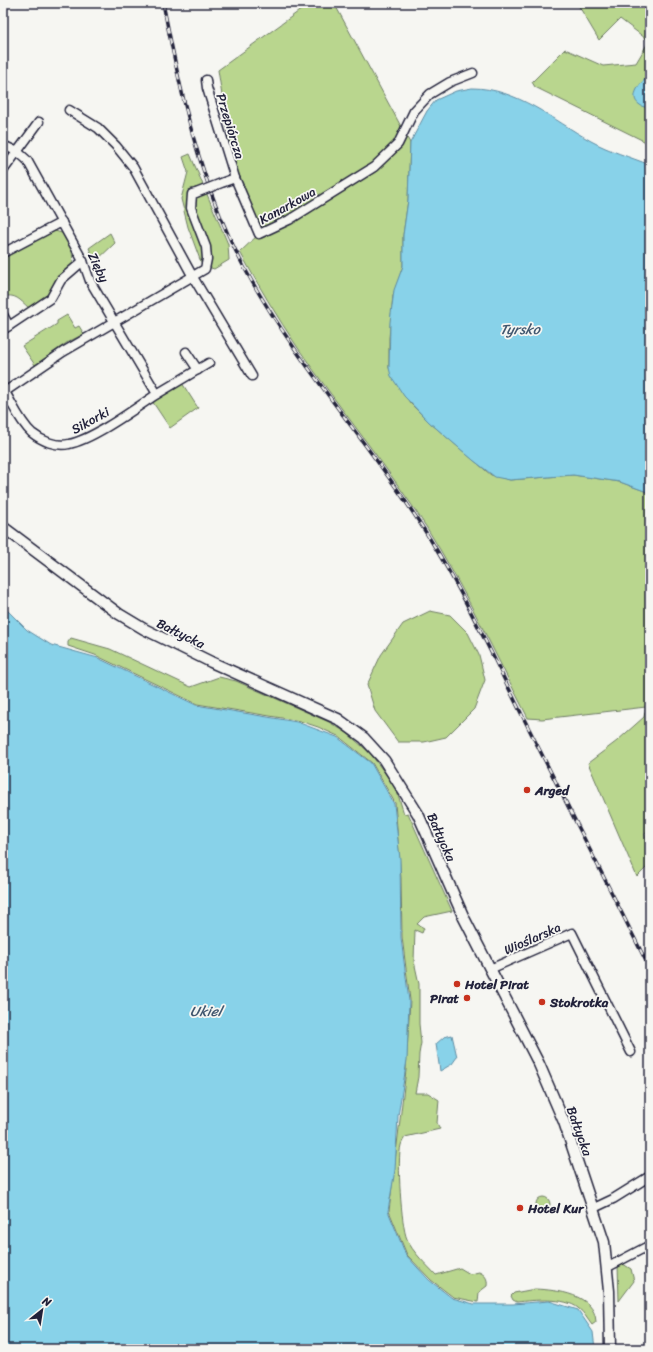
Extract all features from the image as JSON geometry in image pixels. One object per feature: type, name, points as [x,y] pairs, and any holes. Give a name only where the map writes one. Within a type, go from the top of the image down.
[{"type":"main road","name":"Bałtycka","points":[[3,527],[106,605],[132,622],[211,662],[338,719],[364,738],[384,760],[414,805],[464,918],[551,1090],[602,1231],[608,1267],[610,1349]]},
{"type":"street","name":"Kanarkowa","points":[[234,178],[259,234],[289,220],[374,167],[398,144],[414,111],[420,103],[430,94],[450,82],[473,73]]},
{"type":"street","name":"Przepiórcza","points":[[206,80],[207,88],[234,178]]},
{"type":"street","points":[[69,110],[98,128],[116,146],[132,167],[193,277],[252,376]]},
{"type":"street","points":[[3,171],[39,122]]},
{"type":"street","name":"Zięby","points":[[3,145],[18,152],[27,160],[83,261],[90,281],[115,321]]},
{"type":"street","points":[[4,392],[63,352],[205,269],[207,259],[206,247],[191,208],[192,194],[234,178]]},
{"type":"street","points":[[3,253],[62,222]]},
{"type":"street","points":[[3,315],[6,328],[51,298],[61,280],[83,261]]},
{"type":"street","points":[[115,321],[157,394]]},
{"type":"street","points":[[186,352],[198,370]]},
{"type":"street","name":"Sikorki","points":[[4,392],[23,422],[32,432],[48,443],[68,445],[85,439],[209,363]]},
{"type":"street","name":"Wioślarska","points":[[490,969],[572,933],[631,1052]]},
{"type":"street","points":[[594,1208],[613,1199],[650,1176]]},
{"type":"street","points":[[608,1267],[650,1245]]},
{"type":"green space","points":[[314,3],[334,3],[410,143],[408,200],[403,235],[403,266],[393,295],[389,338],[389,368],[410,403],[429,422],[491,475],[510,480],[573,475],[620,482],[650,493],[650,828],[645,834],[650,864],[637,877],[588,763],[617,741],[644,717],[646,707],[542,719],[528,718],[467,598],[427,528],[396,482],[298,348],[268,301],[240,252],[259,234],[235,178],[218,70],[302,9]]},
{"type":"green space","points":[[577,3],[650,3],[650,144],[535,87],[532,82],[565,49],[603,66],[636,63],[649,41],[620,19],[599,40]]},
{"type":"green space","points":[[190,154],[228,244],[229,260],[214,269],[202,265],[188,227],[181,199],[188,172],[183,157]]},
{"type":"green space","points":[[51,230],[62,233],[72,250],[73,263],[63,273],[45,299],[29,308],[14,297],[3,297],[3,258]]},
{"type":"green space","points":[[110,233],[115,243],[95,262],[89,248]]},
{"type":"green space","points":[[67,315],[75,328],[79,326],[84,334],[68,342],[35,365],[22,346],[57,324],[57,321]]},
{"type":"green space","points":[[182,383],[198,408],[170,428],[152,401]]},
{"type":"green space","points":[[430,611],[450,615],[468,633],[479,655],[485,680],[474,709],[446,737],[424,742],[398,742],[375,711],[367,685],[381,655],[403,624]]},
{"type":"green space","points":[[71,638],[110,649],[191,687],[219,677],[236,681],[329,722],[347,733],[370,753],[396,788],[404,814],[408,813],[452,911],[424,917],[417,924],[424,928],[422,933],[415,930],[414,961],[419,984],[419,1024],[421,1043],[415,1093],[428,1093],[439,1100],[437,1123],[440,1129],[405,1137],[401,1144],[399,1164],[403,1221],[409,1244],[436,1275],[460,1268],[470,1274],[479,1272],[484,1276],[487,1281],[487,1286],[479,1292],[478,1302],[453,1297],[431,1280],[407,1255],[389,1211],[406,1070],[410,1000],[402,937],[401,878],[395,803],[372,763],[338,736],[318,727],[300,721],[197,704],[95,655],[68,646],[68,642]]},
{"type":"green space","points":[[543,1197],[548,1199],[550,1204],[548,1209],[543,1211],[538,1209],[536,1204],[538,1199]]},
{"type":"green space","points":[[623,1264],[631,1269],[634,1281],[619,1301],[618,1265]]},
{"type":"green space","points":[[535,1289],[564,1292],[573,1295],[589,1305],[594,1313],[596,1322],[592,1325],[580,1310],[565,1302],[549,1300],[517,1302],[513,1300],[511,1296],[514,1293]]},
{"type":"water","points":[[650,76],[649,108],[641,106],[636,102],[635,93],[643,81]]},
{"type":"water","name":"Tyrsko","points":[[472,88],[488,89],[519,99],[549,115],[598,145],[650,165],[650,493],[620,482],[573,475],[510,480],[495,477],[429,422],[404,396],[391,376],[389,368],[390,322],[394,290],[403,266],[403,235],[408,200],[410,143],[427,111],[436,100],[456,91]]},
{"type":"water","name":"Ukiel","points":[[3,606],[27,630],[51,645],[98,658],[196,705],[297,722],[337,737],[371,763],[394,804],[400,859],[401,938],[409,1001],[407,1060],[398,1116],[395,1170],[388,1211],[406,1255],[429,1280],[452,1298],[474,1304],[513,1304],[549,1301],[578,1310],[593,1332],[595,1349],[3,1349]]},
{"type":"water","points":[[452,1035],[457,1057],[452,1064],[440,1071],[436,1044],[444,1037]]},
{"type":"railway","points":[[163,3],[185,105],[204,172],[229,237],[245,269],[290,342],[392,482],[439,554],[482,634],[650,969]]},
{"type":"place","name":"Arged","points":[[527,790]]},
{"type":"place","name":"Hotel Pirat","points":[[457,984]]},
{"type":"place","name":"Pirat","points":[[467,998]]},
{"type":"place","name":"Stokrotka","points":[[542,1002]]},
{"type":"place","name":"Hotel Kur","points":[[520,1208]]}]
